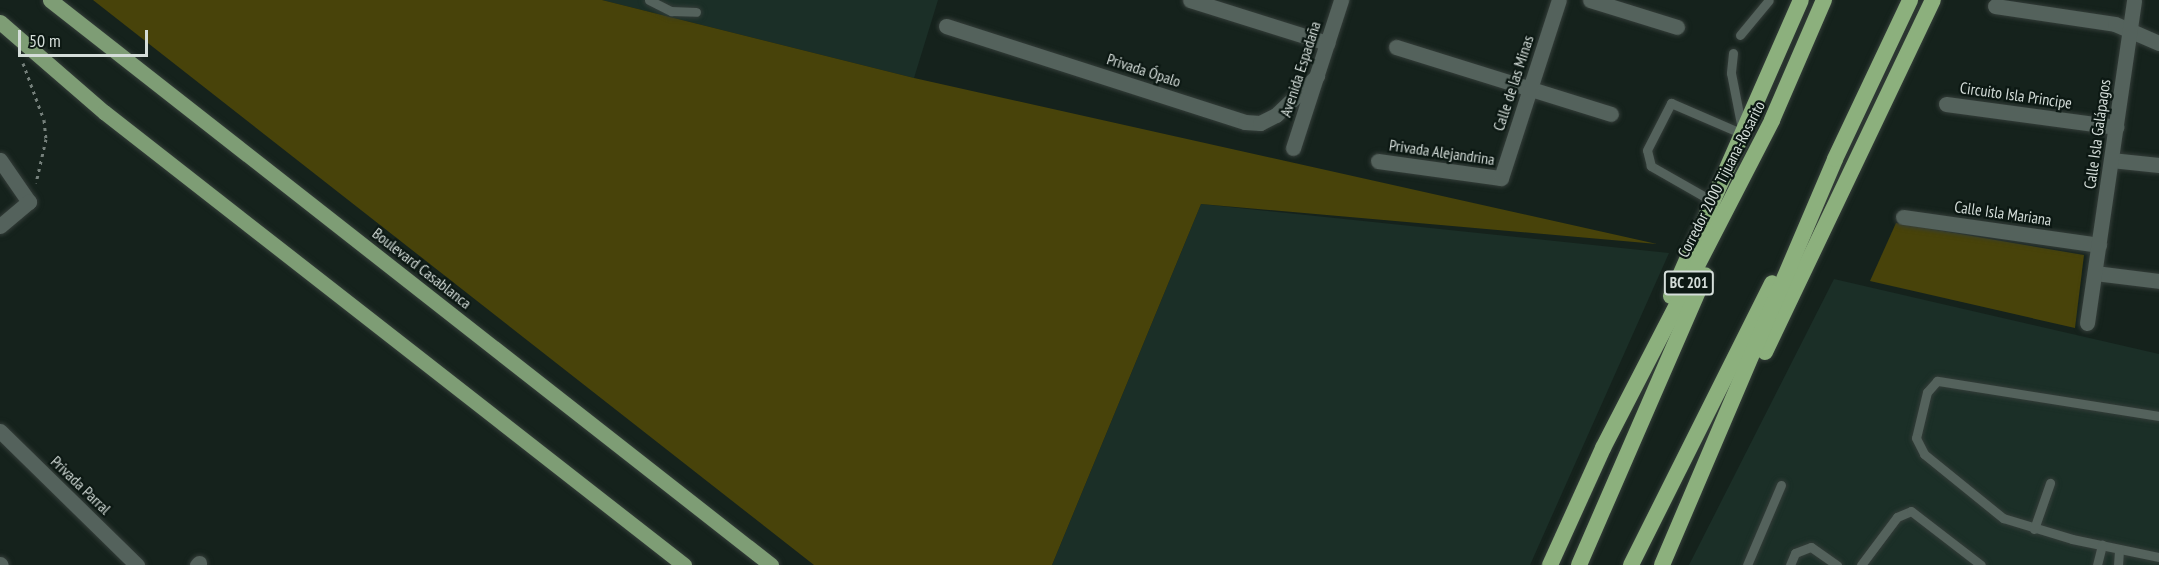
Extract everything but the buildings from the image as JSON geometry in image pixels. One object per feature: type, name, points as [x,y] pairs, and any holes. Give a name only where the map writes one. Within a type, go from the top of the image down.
[{"type":"highway","points":[[1603,448],[1714,202],[1801,0]]},
{"type":"highway","name":"Corredor 2000 Tijuana-Rosarito","points":[[1550,565],[1603,448],[1772,120],[1824,0]]},
{"type":"highway","points":[[1631,565],[1834,159],[1910,0]]},
{"type":"highway","points":[[1662,565],[1933,0]]},
{"type":"highway","points":[[1580,565],[1772,120]]},
{"type":"highway","points":[[1692,501],[1834,159]]},
{"type":"main road","name":"Boulevard Casablanca","points":[[51,0],[771,565]]},
{"type":"main road","points":[[0,21],[104,112],[684,565]]},
{"type":"street","points":[[1190,0],[1327,44]]},
{"type":"street","name":"Avenida Espadaña","points":[[1293,148],[1341,0]]},
{"type":"street","name":"Calle de las Minas","points":[[1501,178],[1559,0]]},
{"type":"street","points":[[1590,0],[1677,27]]},
{"type":"street","name":"Calle Isla Galápagos","points":[[2087,323],[2134,0]]},
{"type":"street","points":[[1995,6],[2104,21],[2159,43]]},
{"type":"street","name":"Privada Ópalo","points":[[946,26],[1245,122],[1260,123],[1276,115],[1317,76]]},
{"type":"street","points":[[1396,47],[1611,114]]},
{"type":"street","name":"Circuito Isla Principe","points":[[1947,104],[2116,127]]},
{"type":"street","points":[[0,160],[29,202],[0,226]]},
{"type":"street","points":[[2111,160],[2159,165]]},
{"type":"street","name":"Privada Alejandrina","points":[[1378,161],[1501,178]]},
{"type":"street","name":"Calle Isla Mariana","points":[[1903,217],[2099,245]]},
{"type":"street","points":[[2095,273],[2159,281]]},
{"type":"street","name":"Privada Parral","points":[[0,431],[137,565]]},
{"type":"lane","points":[[649,0],[671,11],[696,12]]},
{"type":"lane","points":[[1740,35],[1769,0]]},
{"type":"lane","points":[[1733,53],[1731,73],[1743,134]]},
{"type":"lane","points":[[1714,202],[1651,166],[1647,150],[1671,103],[1743,134]]},
{"type":"lane","points":[[2159,416],[1937,381],[1931,384],[1916,438],[1924,454],[2003,518],[2034,529],[2159,557]]},
{"type":"lane","points":[[2034,529],[2050,483]]},
{"type":"lane","points":[[1747,565],[1781,484]]},
{"type":"lane","points":[[1861,565],[1897,517],[1911,511],[1981,565]]},
{"type":"lane","points":[[2097,565],[2102,545]]},
{"type":"lane","points":[[1790,565],[1795,553],[1811,547],[1838,565]]},
{"type":"lane","points":[[2118,565],[2119,549]]},
{"type":"path","points":[[16,35],[44,120],[46,139],[29,202]]},
{"type":"shaded area","points":[[93,0],[602,0],[914,78],[1657,244],[1201,204],[1052,565],[814,565]]},
{"type":"shaded area","points":[[602,0],[938,0],[914,78]]},
{"type":"shaded area","points":[[1201,204],[1669,253],[1530,565],[1052,565]]},
{"type":"shaded area","points":[[1896,223],[2084,255],[2075,328],[1870,281]]},
{"type":"shaded area","points":[[1834,279],[2159,354],[2159,565],[1689,565]]}]
